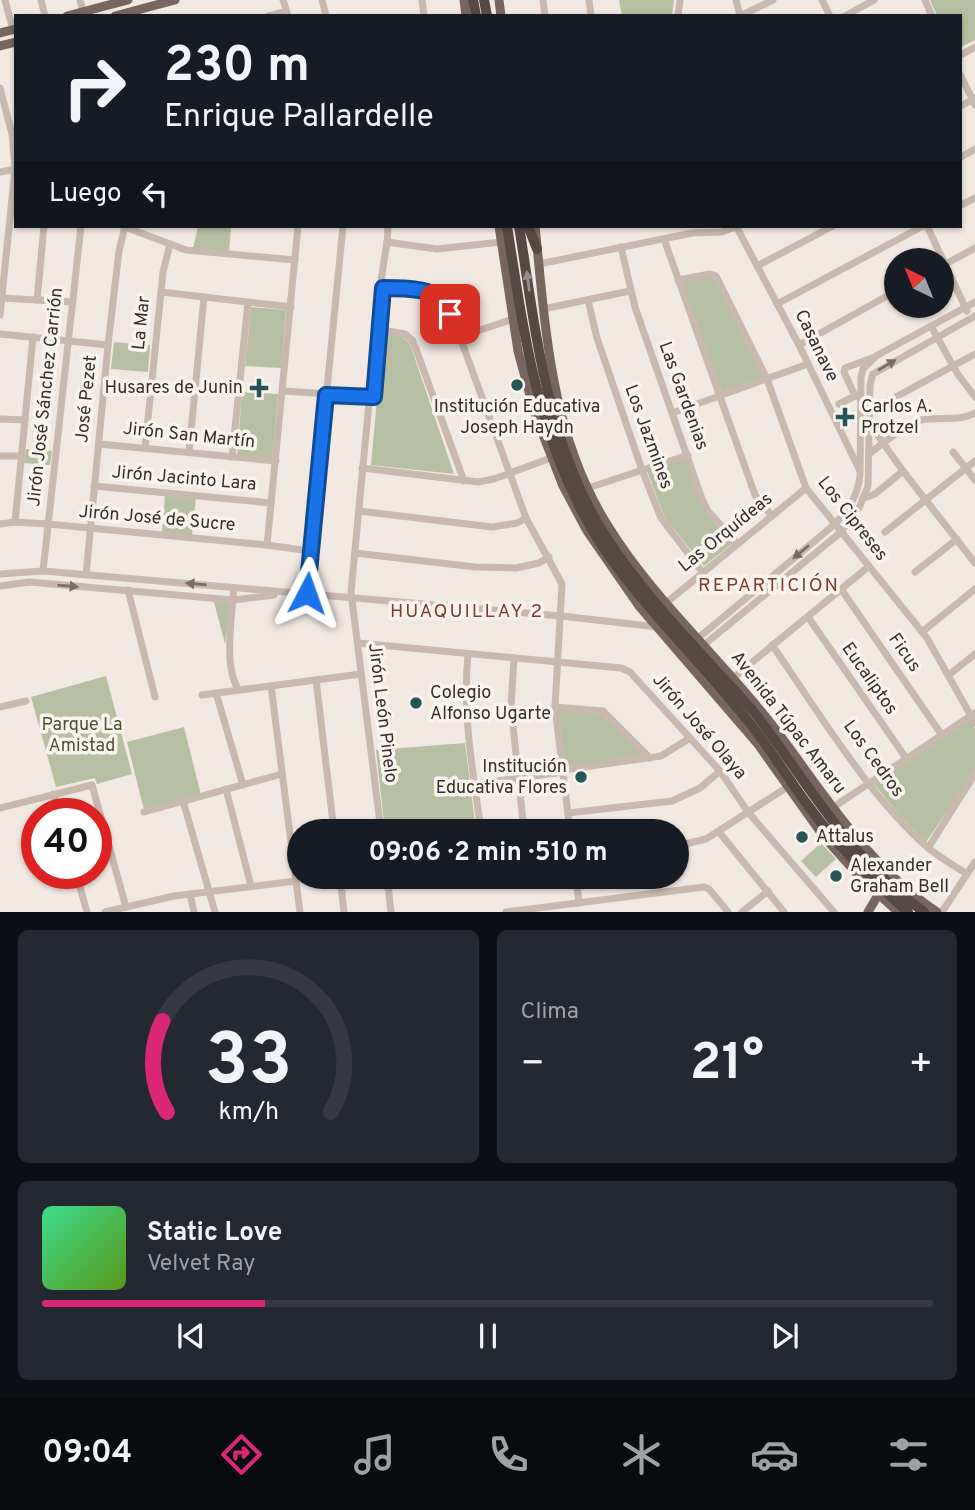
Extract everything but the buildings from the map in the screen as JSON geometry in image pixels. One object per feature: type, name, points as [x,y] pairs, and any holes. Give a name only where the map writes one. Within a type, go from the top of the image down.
[{"type":"highway","name":"Avenida Túpac Amaru","points":[[507,228],[533,380],[557,456],[596,536],[666,633],[692,643],[833,837],[858,865],[908,912]]},
{"type":"highway","name":"Avenida Túpac Amaru","points":[[519,228],[549,403],[565,453],[584,497],[605,535],[660,608],[758,717],[847,841],[890,885],[924,912]]},
{"type":"highway","points":[[529,228],[537,249]]},
{"type":"main road","points":[[75,14],[128,0]]},
{"type":"main road","points":[[121,14],[152,3],[175,0]]},
{"type":"main road","points":[[0,33],[14,30]]},
{"type":"main road","name":"Avenida Túpac Amaru","points":[[499,228],[518,351],[535,414],[570,501],[596,547],[656,627],[666,633],[757,743],[786,788],[840,856],[898,912]]},
{"type":"main road","name":"Avenida Túpac Amaru","points":[[535,228],[549,364],[558,407],[572,452],[608,528],[666,603],[692,643],[733,678],[869,853],[939,912]]},
{"type":"main road","points":[[868,912],[878,895]]},
{"type":"street","points":[[5,0],[14,30]]},
{"type":"street","points":[[80,0],[83,12]]},
{"type":"street","points":[[284,0],[287,13]]},
{"type":"street","points":[[744,14],[773,0]]},
{"type":"street","points":[[849,14],[874,0]]},
{"type":"street","points":[[962,78],[974,101]]},
{"type":"street","points":[[0,88],[14,134]]},
{"type":"street","points":[[0,315],[14,179]]},
{"type":"street","points":[[37,300],[44,228]]},
{"type":"street","name":"Jirón José Sánchez Carrión","points":[[43,571],[81,228]]},
{"type":"street","name":"José Pezet","points":[[86,575],[108,345],[125,228]]},
{"type":"street","points":[[130,228],[186,250],[295,260]]},
{"type":"street","points":[[267,545],[298,228]]},
{"type":"street","points":[[307,593],[343,228]]},
{"type":"street","name":"Jirón León Pinelo","points":[[380,819],[362,674],[361,644],[352,598],[388,228]]},
{"type":"street","points":[[539,264],[664,239],[691,230],[722,232],[732,228]]},
{"type":"street","name":"Casanave","points":[[738,228],[860,471]]},
{"type":"street","points":[[757,266],[829,228]]},
{"type":"street","points":[[777,304],[921,228]]},
{"type":"street","points":[[926,228],[935,248]]},
{"type":"street","points":[[664,239],[755,495],[772,516]]},
{"type":"street","points":[[387,242],[446,248],[501,242]]},
{"type":"street","name":"La Mar","points":[[145,448],[161,292],[170,244]]},
{"type":"street","name":"Las Gardenias","points":[[621,247],[631,291],[705,506],[738,544]]},
{"type":"street","points":[[954,259],[975,248]]},
{"type":"street","name":"Los Cipreses","points":[[678,280],[710,274],[716,276],[767,379],[806,488],[922,632],[974,717]]},
{"type":"street","points":[[692,643],[841,532],[851,521],[864,498],[869,476],[870,385],[873,374],[973,317],[954,286]]},
{"type":"street","points":[[382,287],[421,290],[433,293],[443,300],[460,337],[526,518],[550,557],[562,584],[555,707],[569,819]]},
{"type":"street","points":[[543,309],[631,291]]},
{"type":"street","points":[[161,292],[291,307]]},
{"type":"street","points":[[189,452],[204,297]]},
{"type":"street","points":[[2,298],[72,302]]},
{"type":"street","points":[[799,345],[884,298]]},
{"type":"street","name":"Los Jazmines","points":[[588,300],[597,338],[642,470],[664,524],[703,573]]},
{"type":"street","points":[[232,457],[248,302]]},
{"type":"street","points":[[858,396],[844,372],[845,368],[876,356],[975,302]]},
{"type":"street","points":[[460,337],[513,319]]},
{"type":"street","points":[[932,326],[975,397]]},
{"type":"street","points":[[378,329],[405,334],[413,341],[464,481]]},
{"type":"street","points":[[0,334],[108,345]]},
{"type":"street","points":[[15,522],[33,337]]},
{"type":"street","points":[[861,415],[975,354]]},
{"type":"street","points":[[692,643],[835,524],[853,501],[859,488],[860,471],[860,377],[863,369],[876,356]]},
{"type":"street","points":[[672,413],[808,364]]},
{"type":"street","points":[[284,391],[371,397]]},
{"type":"street","points":[[839,404],[858,396]]},
{"type":"street","points":[[870,453],[910,425],[975,413]]},
{"type":"street","points":[[861,415],[975,563]]},
{"type":"street","points":[[0,419],[24,420]]},
{"type":"street","name":"Jirón San Martín","points":[[99,444],[276,461]]},
{"type":"street","points":[[953,452],[975,480]]},
{"type":"street","points":[[587,488],[688,455]]},
{"type":"street","points":[[0,456],[21,456]]},
{"type":"street","points":[[365,468],[464,481],[494,479],[551,458]]},
{"type":"street","points":[[885,532],[975,461]]},
{"type":"street","points":[[860,471],[869,476]]},
{"type":"street","points":[[864,498],[875,494],[903,471]]},
{"type":"street","name":"Jirón Jacinto Lara","points":[[94,486],[271,503]]},
{"type":"street","name":"Las Orquídeas","points":[[666,603],[806,488]]},
{"type":"street","points":[[360,511],[492,527],[517,523],[526,518]]},
{"type":"street","name":"Jirón José de Sucre","points":[[0,524],[48,524],[310,551]]},
{"type":"street","points":[[915,572],[957,539]]},
{"type":"street","points":[[357,554],[475,567],[516,568],[527,567],[550,557]]},
{"type":"street","points":[[733,678],[868,567]]},
{"type":"street","points":[[0,574],[43,571],[561,616],[656,627]]},
{"type":"street","points":[[0,586],[29,582],[233,600],[289,593]]},
{"type":"street","points":[[234,588],[231,664],[234,684],[239,690]]},
{"type":"street","name":"Ficus","points":[[841,589],[941,734]]},
{"type":"street","points":[[922,632],[975,589]]},
{"type":"street","points":[[128,590],[155,697]]},
{"type":"street","name":"Eucaliptos","points":[[808,617],[906,758]]},
{"type":"street","points":[[631,623],[666,633]]},
{"type":"street","name":"Jirón José Olaya","points":[[361,644],[621,668],[630,672],[720,771],[748,811],[802,871],[834,912]]},
{"type":"street","name":"Los Cedros","points":[[772,645],[869,783],[895,815],[928,848],[967,874]]},
{"type":"street","points":[[468,654],[465,684],[467,723],[480,819]]},
{"type":"street","points":[[950,674],[975,654]]},
{"type":"street","points":[[514,658],[511,706],[523,819]]},
{"type":"street","points":[[202,695],[362,674]]},
{"type":"street","points":[[316,680],[333,819]]},
{"type":"street","points":[[271,686],[290,819]]},
{"type":"street","points":[[216,693],[243,785]]},
{"type":"street","points":[[0,707],[26,701]]},
{"type":"street","points":[[555,707],[603,711],[650,758]]},
{"type":"street","points":[[832,808],[941,734],[974,717]]},
{"type":"street","points":[[475,783],[650,758],[670,752],[690,738]]},
{"type":"street","points":[[568,813],[672,801],[700,788],[720,771]]},
{"type":"street","points":[[144,812],[282,774]]},
{"type":"street","points":[[928,848],[975,775]]},
{"type":"street","points":[[0,808],[91,785],[94,787],[130,908]]},
{"type":"street","points":[[689,843],[719,832],[786,788]]},
{"type":"street","points":[[226,789],[251,886]]},
{"type":"street","points":[[53,794],[54,798]]},
{"type":"street","points":[[183,801],[215,912]]},
{"type":"street","points":[[719,832],[784,912]]},
{"type":"street","points":[[939,912],[975,862]]},
{"type":"street","points":[[105,912],[190,894],[287,882]]},
{"type":"street","points":[[506,912],[704,887],[709,889],[728,912]]},
{"type":"street","points":[[81,889],[87,912]]},
{"type":"street","points":[[297,889],[300,912]]},
{"type":"street","points":[[341,889],[344,912]]},
{"type":"street","points":[[388,889],[391,912]]},
{"type":"street","points":[[577,889],[579,903]]},
{"type":"street","points":[[743,912],[768,891]]},
{"type":"street","points":[[190,894],[194,912]]},
{"type":"green space","points":[[619,0],[674,0],[672,14],[622,14]]},
{"type":"green space","points":[[930,0],[975,0],[975,40],[962,46],[962,14],[936,14]]},
{"type":"green space","points":[[198,228],[231,228],[229,254],[193,249]]},
{"type":"green space","points":[[709,277],[714,279],[763,377],[722,392],[682,282]]},
{"type":"green space","points":[[251,307],[286,310],[281,368],[245,366]]},
{"type":"green space","points":[[383,333],[403,337],[410,344],[454,474],[371,465]]},
{"type":"green space","points":[[114,342],[150,345],[148,372],[111,369]]},
{"type":"green space","points":[[242,392],[278,394],[272,458],[237,455]]},
{"type":"green space","points":[[26,449],[52,451],[50,465],[24,463]]},
{"type":"green space","points":[[685,459],[700,501],[733,543],[704,566],[665,518],[647,471]]},
{"type":"green space","points":[[165,496],[196,498],[192,535],[162,533]]},
{"type":"green space","points":[[214,602],[231,602],[225,644]]},
{"type":"green space","name":"Parque La Amistad","points":[[106,676],[132,774],[97,784],[95,778],[56,787],[31,697]]},
{"type":"green space","points":[[558,710],[600,713],[645,756],[565,767]]},
{"type":"green space","points":[[970,719],[975,729],[975,771],[926,842],[874,784]]},
{"type":"green space","points":[[184,727],[201,795],[144,810],[127,742]]},
{"type":"green space","points":[[465,743],[474,819],[384,819],[376,750]]},
{"type":"green space","points":[[821,843],[836,859],[816,877],[801,861]]},
{"type":"place","name":"Institución Educativa Joseph Haydn","points":[[517,385]]},
{"type":"place","name":"Husares de Junin","points":[[259,388]]},
{"type":"place","name":"Carlos A. Protzel","points":[[845,417]]},
{"type":"place","name":"Colegio Alfonso Ugarte","points":[[416,703]]},
{"type":"place","name":"Institución Educativa Flores","points":[[581,777]]},
{"type":"place","name":"Attalus","points":[[802,837]]},
{"type":"place","name":"Alexander Graham Bell","points":[[836,876]]},
{"type":"district","name":"REPARTICIÓN","points":[[769,586]]},
{"type":"district","name":"HUAQUILLAY 2","points":[[467,612]]},
{"type":"route","points":[[307,593],[326,395],[374,397],[383,288],[433,293],[443,300],[450,314]]}]
